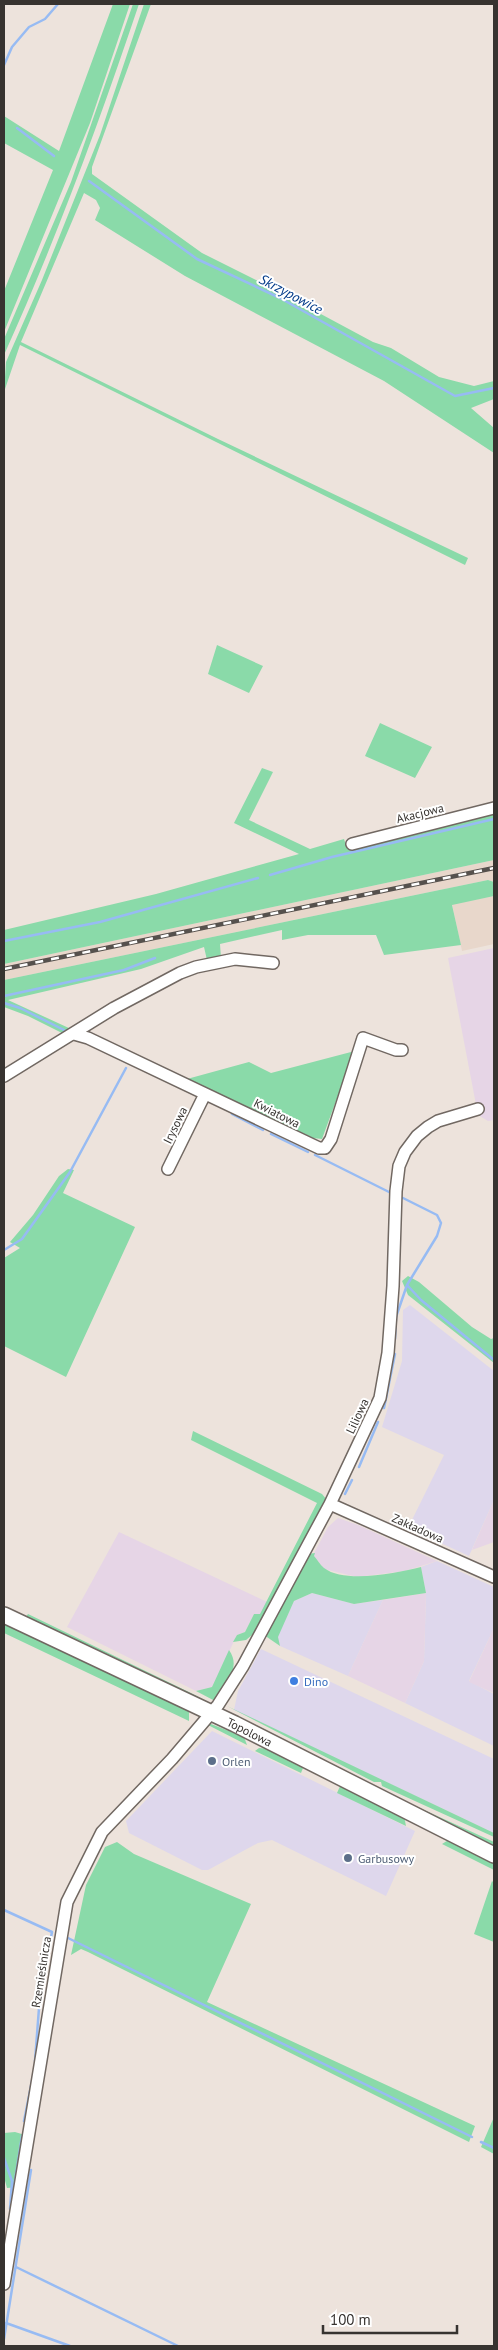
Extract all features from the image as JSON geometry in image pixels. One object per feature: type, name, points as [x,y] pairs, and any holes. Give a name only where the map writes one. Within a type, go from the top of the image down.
[{"type":"main road","name":"Topolowa","points":[[4,1615],[212,1713],[494,1855]]},
{"type":"street","name":"Akacjowa","points":[[352,844],[494,808]]},
{"type":"street","points":[[4,1076],[148,988],[196,967],[235,960],[273,963]]},
{"type":"street","name":"Kwiatowa","points":[[74,1034],[88,1038],[303,1142],[324,1148],[331,1139],[363,1038],[396,1050],[402,1050]]},
{"type":"street","name":"Irysowa","points":[[168,1169],[206,1094]]},
{"type":"street","name":"Liliowa","points":[[212,1713],[243,1666],[330,1504],[380,1398],[388,1353],[393,1286],[396,1191],[399,1166],[404,1152],[417,1136],[438,1121],[478,1109]]},
{"type":"street","name":"Zakładowa","points":[[330,1504],[494,1578]]},
{"type":"street","name":"Rzemieślnicza","points":[[4,2284],[67,1902],[102,1832],[172,1759],[212,1713]]},
{"type":"shaded area","points":[[494,860],[494,882],[488,880],[4,980],[4,964]]},
{"type":"shaded area","points":[[494,896],[494,944],[462,951],[452,904]]},
{"type":"shaded area","points":[[494,948],[494,1120],[488,1121],[478,1115],[448,958]]},
{"type":"shaded area","points":[[410,1305],[494,1371],[494,1500],[469,1556],[408,1528],[444,1455],[382,1427],[402,1361],[403,1310]]},
{"type":"shaded area","points":[[494,1500],[494,1542],[472,1550]]},
{"type":"shaded area","points":[[338,1518],[358,1525],[437,1561],[405,1571],[357,1577],[324,1569],[313,1555],[328,1527]]},
{"type":"shaded area","points":[[119,1532],[267,1602],[260,1614],[254,1614],[245,1632],[237,1635],[212,1687],[196,1691],[67,1627]]},
{"type":"shaded area","points":[[437,1561],[494,1587],[494,1628],[469,1681],[494,1694],[494,1746],[405,1703],[424,1661],[426,1593],[421,1567]]},
{"type":"shaded area","points":[[312,1593],[354,1604],[383,1600],[348,1676],[280,1646],[277,1637],[294,1601]]},
{"type":"shaded area","points":[[426,1593],[424,1661],[405,1703],[348,1676],[383,1600]]},
{"type":"shaded area","points":[[494,1628],[494,1693],[469,1682]]},
{"type":"shaded area","points":[[261,1649],[494,1759],[494,1833],[234,1710],[238,1691]]},
{"type":"shaded area","points":[[212,1731],[415,1831],[386,1896],[272,1840],[258,1843],[208,1870],[202,1870],[129,1833],[126,1821]]},
{"type":"green space","points":[[113,4],[130,4],[90,123],[4,332],[4,291],[53,170],[4,143],[4,116],[59,151]]},
{"type":"green space","points":[[133,4],[139,4],[92,137],[59,225],[4,355],[4,339],[71,182]]},
{"type":"green space","points":[[144,4],[151,4],[92,167],[92,174],[202,253],[373,342],[391,348],[439,377],[474,386],[494,381],[494,399],[471,408],[494,428],[494,453],[384,381],[185,276],[95,220],[100,208],[96,200],[84,193],[21,342],[218,439],[468,558],[465,565],[20,345],[4,392],[6,362],[42,280],[100,135]]},
{"type":"green space","points":[[217,645],[263,666],[249,693],[208,674]]},
{"type":"green space","points":[[380,723],[432,747],[415,778],[365,756]]},
{"type":"green space","points":[[262,768],[273,772],[249,820],[310,849],[344,839],[347,848],[494,814],[494,860],[4,964],[4,930],[156,894],[299,854],[234,823]]},
{"type":"green space","points":[[488,880],[494,882],[494,896],[452,905],[461,945],[384,955],[376,935],[308,935],[282,940],[282,930],[220,944],[221,958],[207,960],[204,947],[141,969],[8,1000],[71,1029],[64,1034],[28,1016],[4,1007],[4,980]]},
{"type":"green space","points":[[354,1052],[322,1139],[313,1138],[187,1079],[249,1062],[271,1073]]},
{"type":"green space","points":[[68,1169],[74,1170],[63,1193],[135,1227],[66,1377],[4,1346],[4,1258],[20,1248],[10,1242],[33,1215],[59,1176]]},
{"type":"green space","points":[[408,1276],[419,1282],[472,1327],[491,1339],[494,1338],[494,1363],[408,1295],[402,1281]]},
{"type":"green space","points":[[193,1431],[322,1494],[327,1500],[257,1631],[246,1640],[233,1642],[237,1635],[245,1632],[254,1614],[260,1614],[317,1503],[191,1440]]},
{"type":"green space","points":[[315,1553],[314,1556],[324,1568],[333,1573],[345,1575],[371,1576],[421,1567],[426,1593],[354,1604],[312,1593],[294,1601],[278,1637],[280,1646],[264,1635],[308,1554]]},
{"type":"green space","points":[[28,1614],[210,1703],[206,1703],[25,1618]]},
{"type":"green space","points":[[4,1620],[189,1711],[189,1721],[4,1633]]},
{"type":"green space","points":[[229,1650],[233,1657],[233,1670],[215,1701],[196,1691],[212,1687]]},
{"type":"green space","points":[[227,1706],[494,1833],[494,1837],[382,1786],[381,1782],[374,1782]]},
{"type":"green space","points":[[211,1724],[244,1737],[247,1745],[208,1725]]},
{"type":"green space","points":[[259,1748],[276,1752],[289,1758],[303,1768],[301,1773],[255,1751]]},
{"type":"green space","points":[[341,1784],[404,1816],[406,1826],[337,1793]]},
{"type":"green space","points":[[387,1793],[494,1842],[494,1850]]},
{"type":"green space","points":[[450,1839],[494,1859],[494,1870],[442,1844]]},
{"type":"green space","points":[[117,1842],[134,1854],[251,1904],[207,2002],[475,2126],[469,2142],[88,1952],[81,1949],[71,1955],[86,1885],[105,1847]]},
{"type":"green space","points":[[492,1881],[494,1883],[494,1942],[474,1934]]},
{"type":"green space","points":[[494,2117],[494,2154],[481,2147]]},
{"type":"green space","points":[[15,2132],[25,2135],[18,2187],[7,2188],[4,2177],[4,2133]]},
{"type":"waterway","name":"Skrzypowice","points":[[4,65],[12,47],[29,27],[45,19],[58,4]]},
{"type":"waterway","name":"Skrzypowice","points":[[17,128],[54,156]]},
{"type":"waterway","name":"Skrzypowice","points":[[89,181],[197,259],[280,298],[455,396],[494,388]]},
{"type":"waterway","points":[[270,875],[332,857],[494,819]]},
{"type":"waterway","points":[[4,941],[100,922],[258,878]]},
{"type":"waterway","points":[[4,996],[124,970],[155,958]]},
{"type":"waterway","points":[[4,1003],[20,1008],[64,1030]]},
{"type":"waterway","points":[[4,1250],[22,1239],[70,1172],[126,1068]]},
{"type":"waterway","points":[[232,1114],[263,1130]]},
{"type":"waterway","points":[[271,1134],[308,1152]]},
{"type":"waterway","points":[[315,1155],[389,1192]]},
{"type":"waterway","points":[[403,1198],[437,1215],[441,1223],[437,1236],[407,1285],[421,1300],[494,1360]]},
{"type":"waterway","points":[[395,1339],[396,1317],[407,1285]]},
{"type":"waterway","points":[[384,1408],[395,1354]]},
{"type":"waterway","points":[[359,1467],[378,1422]]},
{"type":"waterway","points":[[345,1494],[352,1480]]},
{"type":"waterway","points":[[4,1910],[52,1932],[40,1995],[35,2061]]},
{"type":"waterway","points":[[66,1937],[472,2137]]},
{"type":"waterway","points":[[24,2121],[33,2076]]},
{"type":"waterway","points":[[11,2205],[22,2136]]},
{"type":"waterway","points":[[481,2142],[494,2148]]},
{"type":"waterway","points":[[4,2158],[12,2181],[10,2209]]},
{"type":"waterway","points":[[4,2339],[31,2170]]},
{"type":"waterway","points":[[16,2267],[178,2346]]},
{"type":"waterway","points":[[6,2323],[70,2346]]},
{"type":"railway","points":[[4,969],[494,868]]},
{"type":"place","name":"Dino","points":[[294,1681]]},
{"type":"place","name":"Orlen","points":[[212,1761]]},
{"type":"place","name":"Garbusowy","points":[[348,1858]]}]
